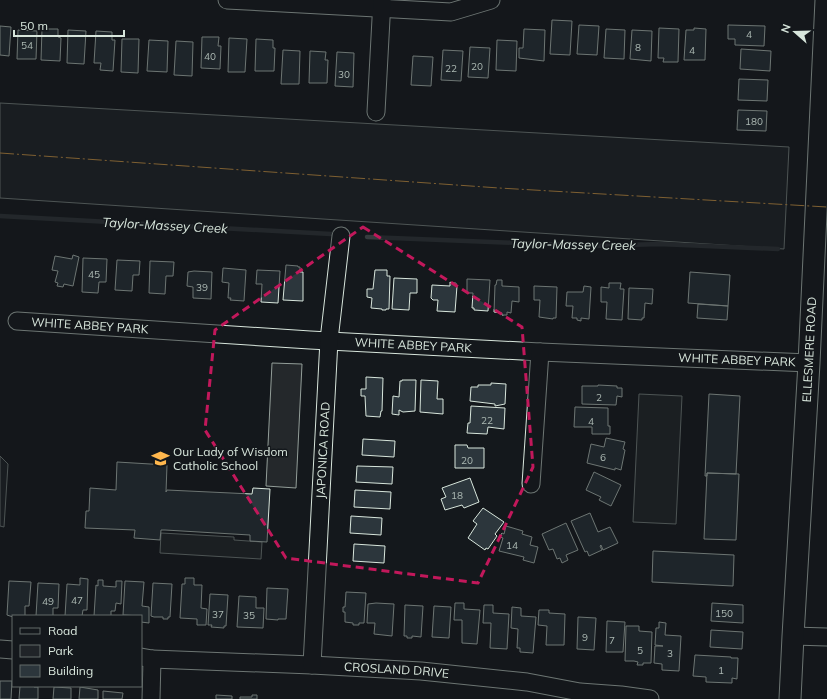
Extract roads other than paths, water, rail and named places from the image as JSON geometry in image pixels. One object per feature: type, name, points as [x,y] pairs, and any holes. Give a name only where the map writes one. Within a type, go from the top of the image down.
[{"type":"main road","name":"ELLESMERE ROAD","points":[[790,699],[810,363],[826,0]]},
{"type":"street","points":[[227,0],[382,4],[451,12],[492,0]]},
{"type":"street","points":[[376,112],[382,4]]},
{"type":"street","name":"JAPONICA ROAD","points":[[312,665],[329,340],[342,236]]},
{"type":"street","name":"WHITE ABBEY PARK","points":[[17,321],[540,352],[810,363]]},
{"type":"street","points":[[531,484],[540,352]]},
{"type":"street","points":[[793,636],[827,636]]},
{"type":"street","points":[[0,649],[12,650]]},
{"type":"street","points":[[147,658],[151,699]]},
{"type":"street","name":"CROSLAND DRIVE","points":[[147,658],[312,665],[459,675],[527,682],[580,695],[621,695],[650,699]]},
{"type":"waterway","name":"Taylor-Massey Creek","points":[[0,216],[331,234]]},
{"type":"waterway","name":"Taylor-Massey Creek","points":[[367,237],[595,246],[659,244],[778,249]]},
{"type":"place","name":"Our Lady of Wisdom Catholic School","points":[[160,459]]}]
